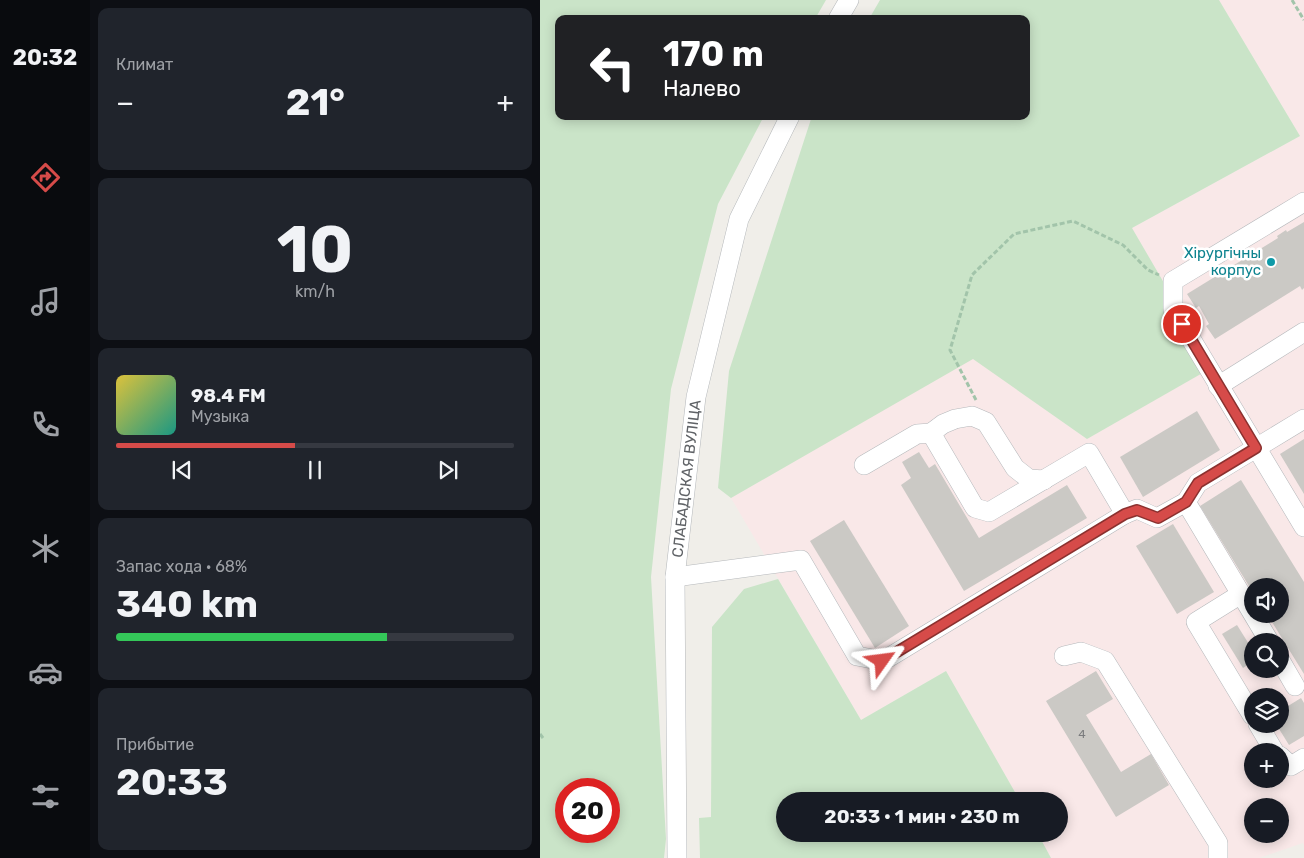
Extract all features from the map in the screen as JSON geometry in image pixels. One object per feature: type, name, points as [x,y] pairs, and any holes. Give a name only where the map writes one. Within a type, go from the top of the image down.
[{"type":"street","points":[[840,15],[849,0]]},
{"type":"street","name":"СЛАБАДСКАЯ ВУЛІЦА","points":[[677,858],[674,577],[696,397],[737,228],[788,120]]},
{"type":"street","points":[[1304,202],[1173,281],[1173,309],[1304,527]]},
{"type":"street","points":[[1218,386],[1304,332]]},
{"type":"street","points":[[864,465],[917,434],[931,434],[943,424],[955,419],[972,416],[986,422],[1015,468],[1029,479],[1044,480]]},
{"type":"street","points":[[674,577],[801,560],[858,656],[882,661],[1125,514],[1137,510],[1158,518],[1186,502],[1198,483],[1304,419]]},
{"type":"street","points":[[931,434],[975,508],[989,512],[1089,453],[1125,514]]},
{"type":"street","points":[[1186,502],[1264,633]]},
{"type":"street","points":[[1240,594],[1196,622],[1244,702]]},
{"type":"street","points":[[1064,656],[1081,652],[1105,661],[1218,843],[1218,858]]},
{"type":"street","points":[[1289,676],[1295,686]]},
{"type":"street","points":[[1289,764],[1291,766],[1304,758]]},
{"type":"path","points":[[1292,0],[1304,20]]},
{"type":"path","points":[[986,422],[950,350],[972,275],[1014,234],[1073,221],[1123,245],[1148,270],[1173,281]]},
{"type":"path","points":[[540,734],[543,738]]},
{"type":"shaded area","points":[[1219,0],[1304,0],[1304,845],[1303,843],[1259,858],[1051,858],[1042,842],[1068,842],[1068,792],[1015,792],[946,671],[861,720],[731,498],[973,358],[1087,439],[1212,366],[1132,228],[1300,136]]},
{"type":"green space","points":[[540,0],[826,0],[817,15],[555,15],[555,120],[762,120],[718,204],[671,389],[651,577],[666,839],[664,858],[540,858]]},
{"type":"green space","points":[[880,0],[1219,0],[1300,136],[1132,228],[1213,367],[1087,439],[973,359],[731,498],[718,488],[729,371],[811,120],[1030,120],[1030,15],[871,15]]},
{"type":"green space","points":[[778,579],[861,720],[946,671],[1015,792],[776,792],[776,842],[1042,842],[1051,858],[700,858],[699,818],[711,817],[712,627],[744,589]]},
{"type":"building","name":"Хірургічны корпус","points":[[1304,222],[1304,288],[1302,290],[1300,286],[1215,339],[1206,326],[1209,324],[1199,306],[1196,308],[1187,294],[1278,238],[1277,236],[1286,230],[1287,232]]},
{"type":"building","points":[[1197,411],[1220,450],[1143,497],[1120,457]]},
{"type":"building","points":[[1304,439],[1304,494],[1280,454]]},
{"type":"building","points":[[919,452],[929,468],[935,464],[979,538],[1067,485],[1087,518],[964,591],[901,485],[911,478],[902,462]]},
{"type":"building","points":[[1241,480],[1304,582],[1304,674],[1289,650],[1289,633],[1279,633],[1273,623],[1289,623],[1289,578],[1244,578],[1200,506]]},
{"type":"building","points":[[844,520],[909,626],[875,648],[810,541]]},
{"type":"building","points":[[1173,524],[1214,592],[1177,614],[1136,546]]},
{"type":"building","points":[[1237,625],[1244,636],[1243,668],[1222,634]]},
{"type":"building","points":[[1096,671],[1113,699],[1086,715],[1121,772],[1151,754],[1169,785],[1116,817],[1046,701]]},
{"type":"building","points":[[1301,698],[1304,703],[1304,736],[1289,745],[1282,733],[1289,733],[1289,705]]},
{"type":"place","name":"Хірургічны корпус","points":[[1271,262]]},
{"type":"route","points":[[882,661],[1125,514],[1137,510],[1158,518],[1186,502],[1198,483],[1256,448],[1182,324]]}]
